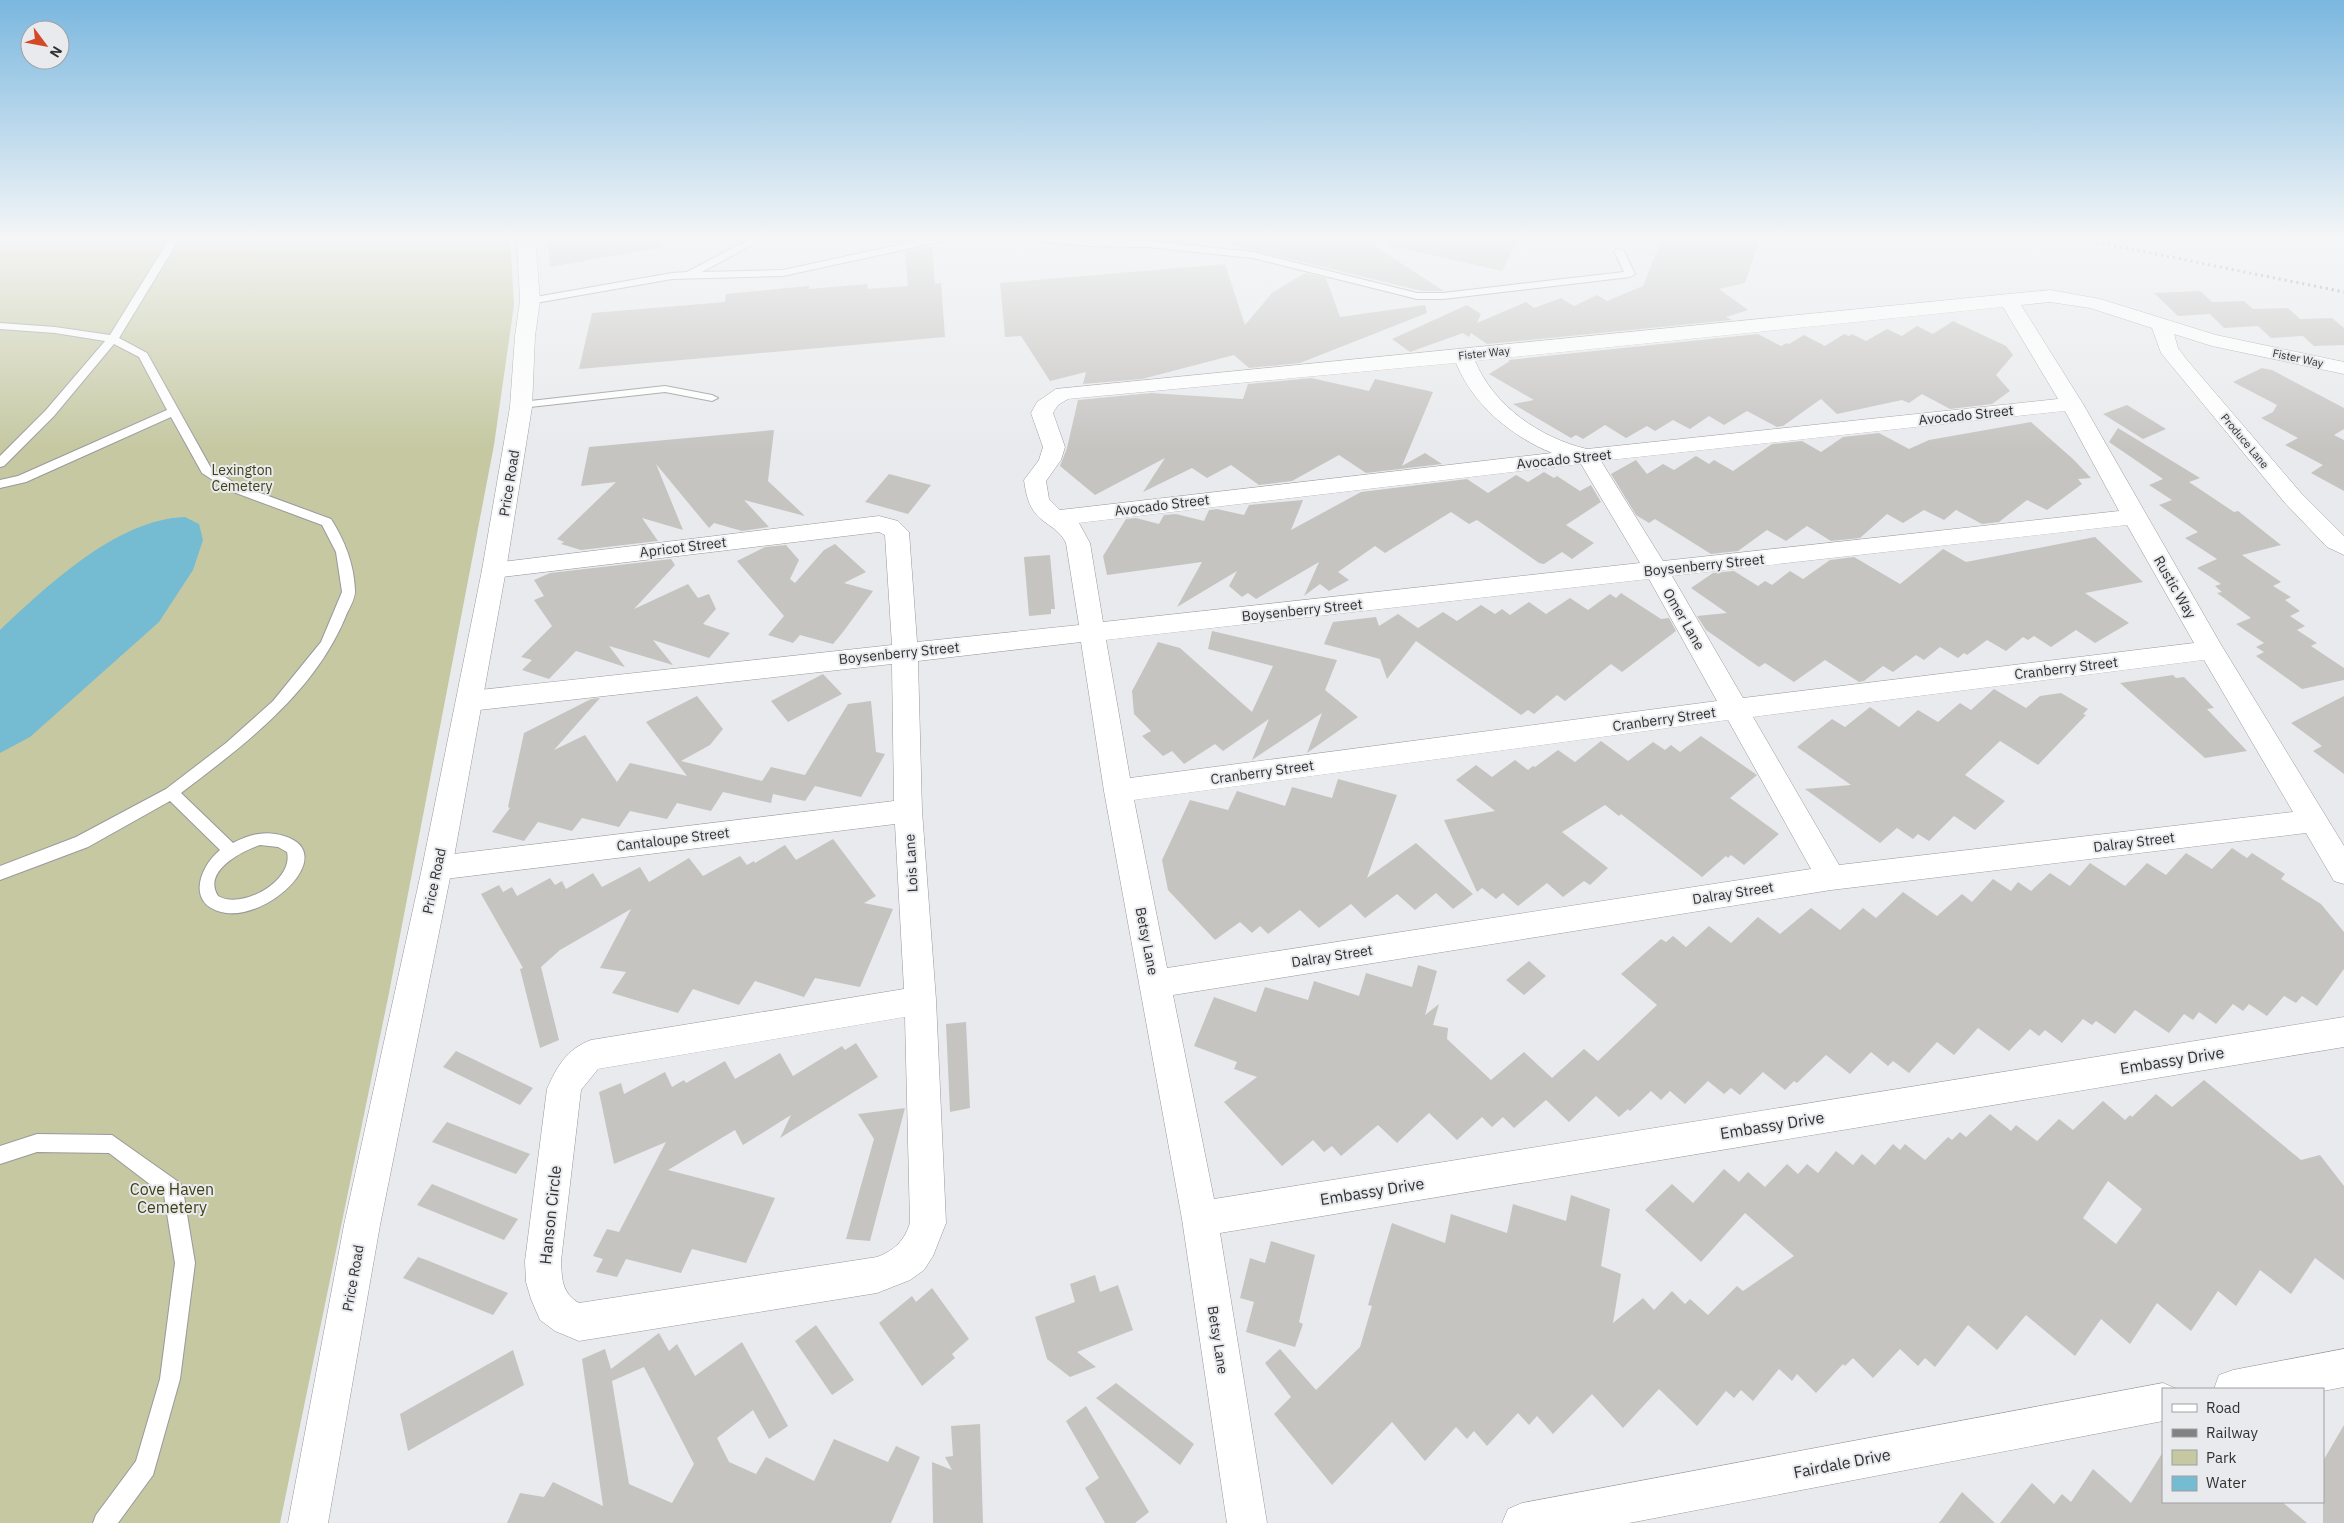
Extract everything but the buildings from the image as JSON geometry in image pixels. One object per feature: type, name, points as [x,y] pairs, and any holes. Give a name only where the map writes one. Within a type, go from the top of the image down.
[{"type":"street","name":"Price Road","points":[[308,1523],[362,1224],[437,868],[494,570],[521,405],[525,336],[529,307]]},
{"type":"street","name":"Fister Way","points":[[1063,393],[1463,356],[1949,307]]},
{"type":"street","name":"Rustic Way","points":[[2013,307],[2072,404],[2134,517],[2211,650],[2344,872]]},
{"type":"street","name":"Fister Way","points":[[2100,307],[2212,340],[2344,368]]},
{"type":"street","name":"Produce Lane","points":[[2161,326],[2168,349],[2180,364],[2293,498],[2335,541],[2344,547]]},
{"type":"street","points":[[1463,356],[1468,372],[1478,389],[1506,415],[1549,445],[1559,450],[1587,456]]},
{"type":"street","name":"Betsy Lane","points":[[1063,393],[1044,405],[1042,419],[1055,445],[1052,456],[1035,480],[1038,499],[1043,507],[1069,526],[1078,543],[1118,791],[1200,1219],[1247,1523]]},
{"type":"street","name":"Avocado Street","points":[[1056,518],[1587,456],[2072,404]]},
{"type":"street","name":"Omer Lane","points":[[1587,456],[1657,571],[1831,878]]},
{"type":"street","name":"Boysenberry Street","points":[[470,701],[905,652],[1093,634],[2134,517]]},
{"type":"street","name":"Apricot Street","points":[[494,570],[870,525]]},
{"type":"street","name":"Lois Lane","points":[[870,525],[890,526],[897,532],[905,652],[908,811],[920,1000],[928,1223]]},
{"type":"street","name":"Cranberry Street","points":[[1118,791],[1736,709],[2211,650]]},
{"type":"street","name":"Cantaloupe Street","points":[[437,868],[908,811]]},
{"type":"street","name":"Dalray Street","points":[[1155,984],[1831,878],[2313,821]]},
{"type":"street","name":"Hanson Circle","points":[[920,1000],[591,1055],[579,1063],[569,1077],[564,1089],[543,1261],[543,1287],[550,1302],[558,1312],[579,1322],[868,1277],[896,1269],[908,1261],[923,1243],[928,1223]]},
{"type":"street","name":"Embassy Drive","points":[[1200,1219],[2344,1032]]},
{"type":"street","points":[[2238,1388],[2344,1368]]},
{"type":"street","name":"Fairdale Drive","points":[[1522,1523],[2162,1402]]},
{"type":"lane","points":[[0,463],[50,413],[113,339],[133,307]]},
{"type":"lane","points":[[0,326],[55,330],[113,339],[143,355],[206,470],[232,487],[286,505],[327,522],[343,552],[349,592],[327,644],[278,705],[231,748],[171,793],[82,842],[0,873]]},
{"type":"lane","points":[[521,405],[665,389],[712,398]]},
{"type":"lane","points":[[0,484],[22,479],[174,411]]},
{"type":"lane","points":[[171,793],[231,851]]},
{"type":"lane","points":[[260,839],[280,840],[293,848],[296,857],[294,868],[287,880],[262,899],[233,907],[221,905],[211,900],[207,892],[206,882],[219,860],[231,851],[260,839]]},
{"type":"lane","points":[[0,1155],[37,1143],[112,1144],[172,1190],[185,1263],[170,1378],[145,1467],[104,1523]]},
{"type":"green space","name":"Lexington Cemetery","points":[[0,307],[514,307],[494,445],[389,993],[280,1523],[0,1523]]},
{"type":"water","points":[[185,517],[199,524],[203,540],[193,570],[159,622],[30,737],[0,753],[0,630],[61,575],[109,542],[134,529],[159,521]]},
{"type":"park label","name":"Cove Haven Cemetery","points":[[172,1198]]}]
